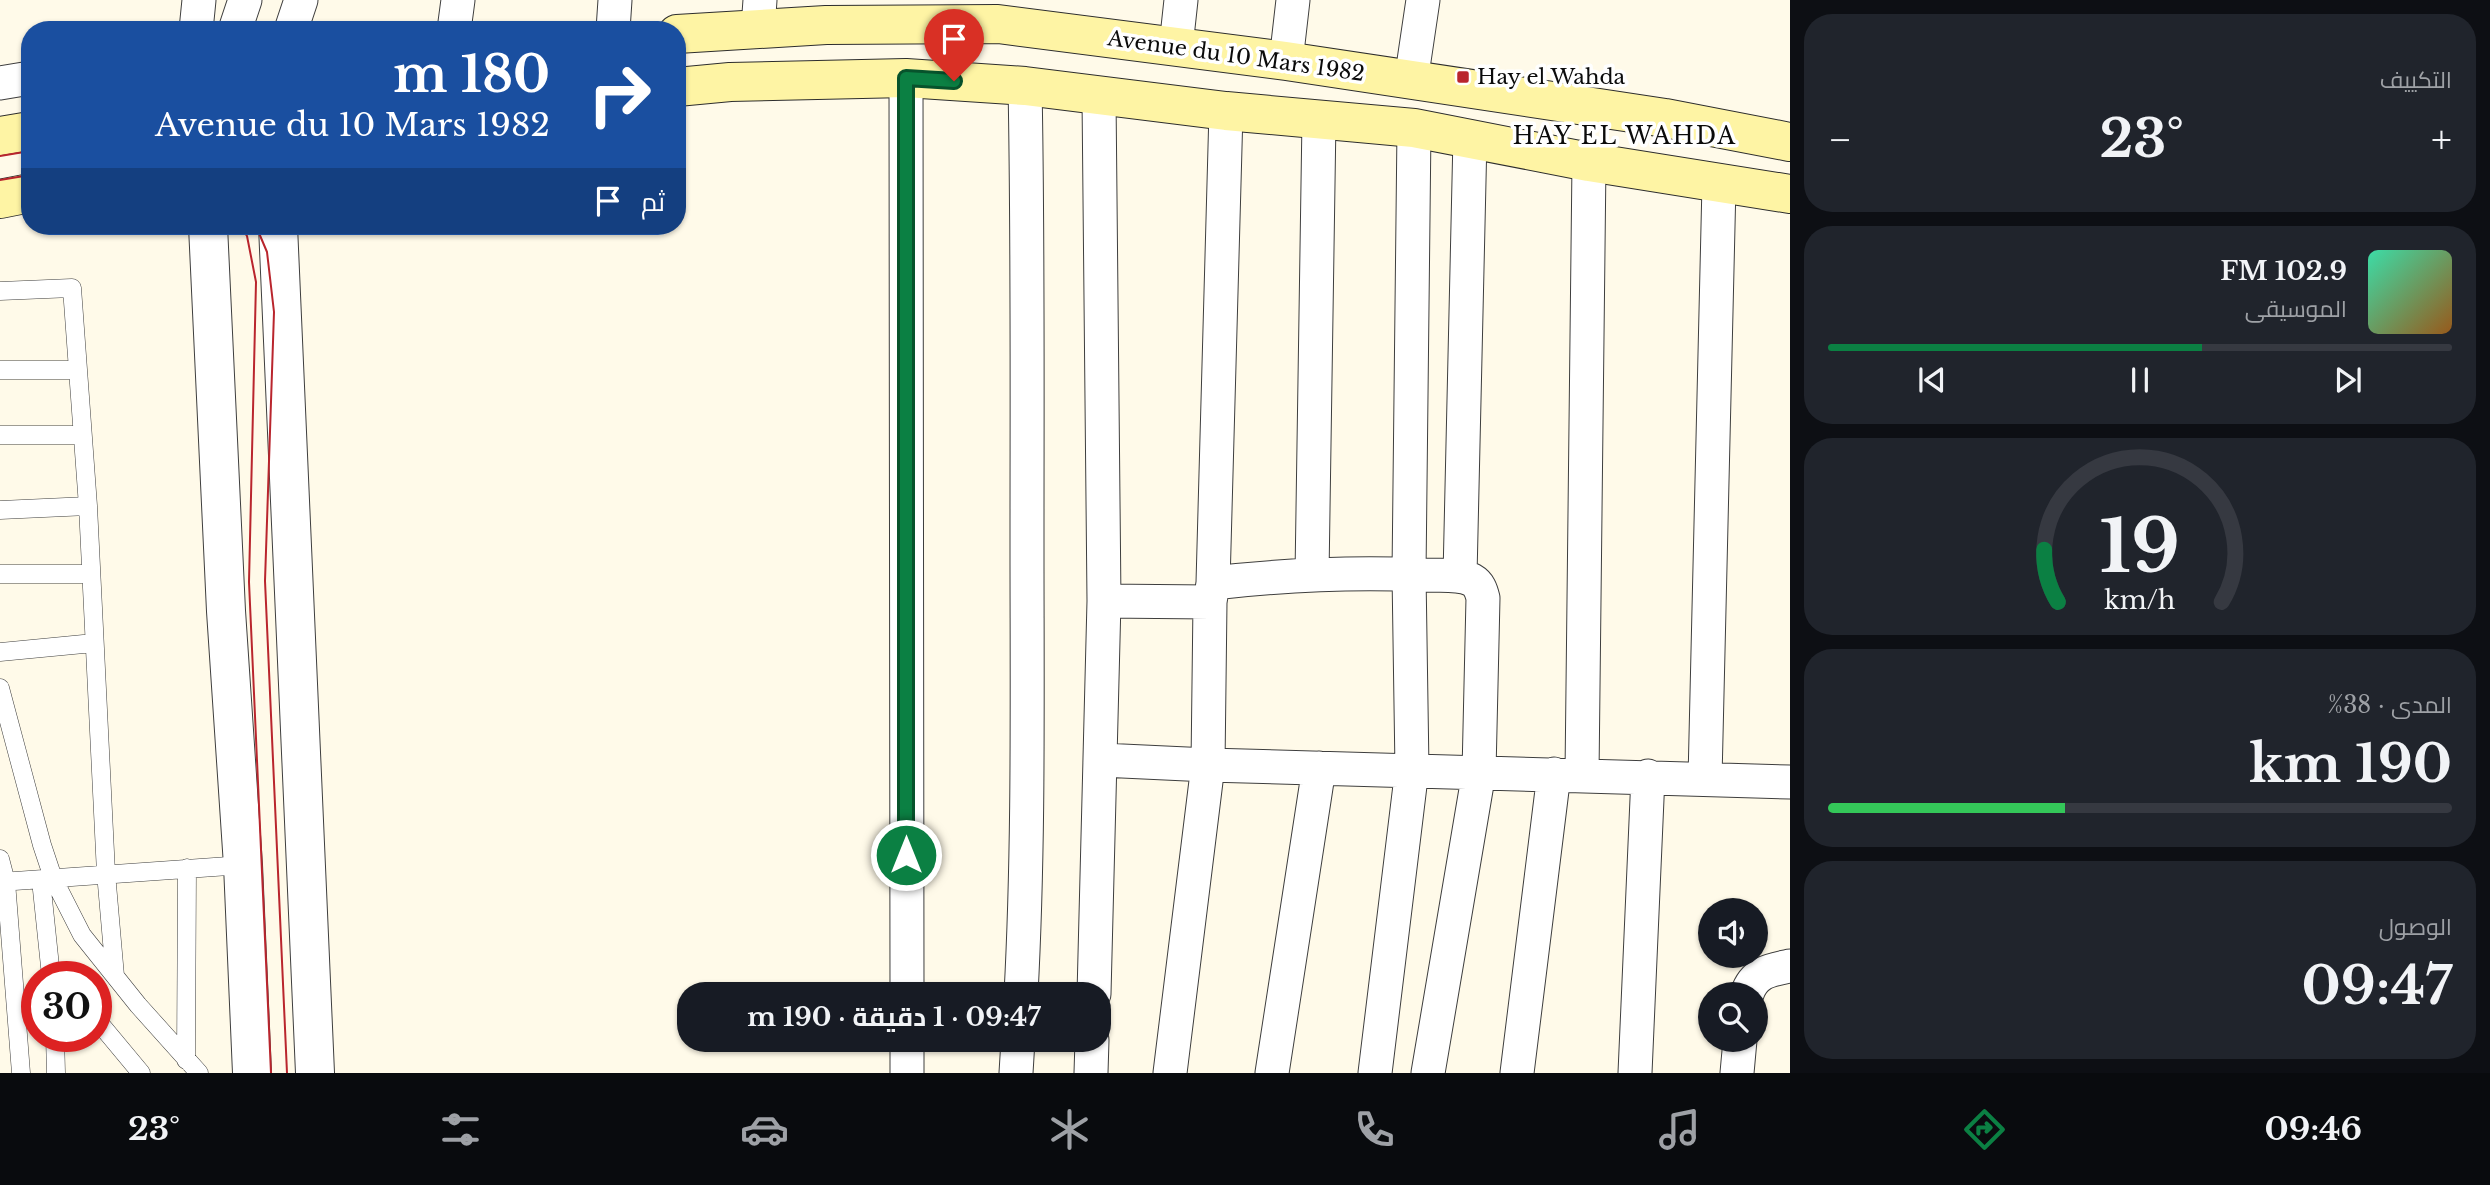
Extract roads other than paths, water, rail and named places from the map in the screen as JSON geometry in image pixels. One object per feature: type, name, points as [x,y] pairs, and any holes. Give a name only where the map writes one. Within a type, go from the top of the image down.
[{"type":"main road","name":"Avenue du 10 Mars 1982","points":[[686,32],[759,14],[999,12],[1175,46],[1665,118],[1790,142]]},
{"type":"main road","points":[[686,86],[730,82],[906,78],[1025,86],[1226,111],[1414,128],[1589,162],[1790,194]]},
{"type":"main road","points":[[0,136],[21,132]]},
{"type":"main road","points":[[0,199],[21,195]]},
{"type":"street","points":[[197,21],[199,0]]},
{"type":"street","points":[[238,21],[245,0]]},
{"type":"street","points":[[294,21],[301,0]]},
{"type":"street","points":[[455,21],[458,0]]},
{"type":"street","points":[[614,21],[615,0]]},
{"type":"street","points":[[1175,46],[1181,0]]},
{"type":"street","points":[[1286,61],[1293,0]]},
{"type":"street","points":[[1411,81],[1423,0]]},
{"type":"street","points":[[906,78],[906,982]]},
{"type":"street","points":[[0,83],[21,80]]},
{"type":"street","points":[[1022,982],[1027,888],[1028,758],[1029,452],[1025,86]]},
{"type":"street","points":[[1094,982],[1104,601],[1099,97]]},
{"type":"street","points":[[1170,1073],[1208,765],[1226,111]]},
{"type":"street","points":[[1312,575],[1319,119]]},
{"type":"street","points":[[1375,1073],[1412,769],[1409,574],[1414,128]]},
{"type":"street","points":[[1460,576],[1470,137]]},
{"type":"street","points":[[1517,1073],[1568,775],[1589,162]]},
{"type":"street","points":[[1705,779],[1719,184]]},
{"type":"street","points":[[208,235],[252,1073]]},
{"type":"street","points":[[278,235],[315,1073]]},
{"type":"street","points":[[1104,601],[1211,592],[1312,575],[1460,576],[1480,587],[1483,598],[1479,772],[1428,1073]]},
{"type":"street","points":[[1101,760],[1790,782]]},
{"type":"street","points":[[1272,1073],[1318,768]]},
{"type":"street","points":[[1635,1073],[1648,776]]},
{"type":"street","points":[[1753,982],[1766,971],[1790,966]]},
{"type":"street","points":[[906,1052],[906,1073]]},
{"type":"street","points":[[1016,1073],[1017,1052]]},
{"type":"street","points":[[1091,1073],[1092,1052]]},
{"type":"street","points":[[1737,1073],[1739,1052]]},
{"type":"lane","points":[[0,291],[72,288],[88,506],[89,574],[106,873],[115,976]]},
{"type":"lane","points":[[0,370],[77,370]]},
{"type":"lane","points":[[0,435],[82,435]]},
{"type":"lane","points":[[0,510],[88,506]]},
{"type":"lane","points":[[0,574],[89,574]]},
{"type":"lane","points":[[0,652],[94,643]]},
{"type":"lane","points":[[0,688],[42,845],[53,961]]},
{"type":"lane","points":[[0,859],[21,1073]]},
{"type":"lane","points":[[3,882],[243,865]]},
{"type":"lane","points":[[187,868],[192,1066]]},
{"type":"lane","points":[[47,879],[82,935],[192,1066]]},
{"type":"lane","points":[[112,1038],[141,1073]]},
{"type":"lane","points":[[55,1052],[56,1073]]},
{"type":"tram line","points":[[0,156],[21,152]]},
{"type":"tram line","points":[[0,180],[21,176]]},
{"type":"tram line","points":[[246,235],[256,282],[249,582],[271,1073]]},
{"type":"tram line","points":[[260,235],[267,252],[274,312],[265,581],[287,1073]]},
{"type":"place","name":"Hay el Wahda","points":[[1463,77]]},
{"type":"district","name":"HAY EL WAHDA","points":[[1625,136]]}]
